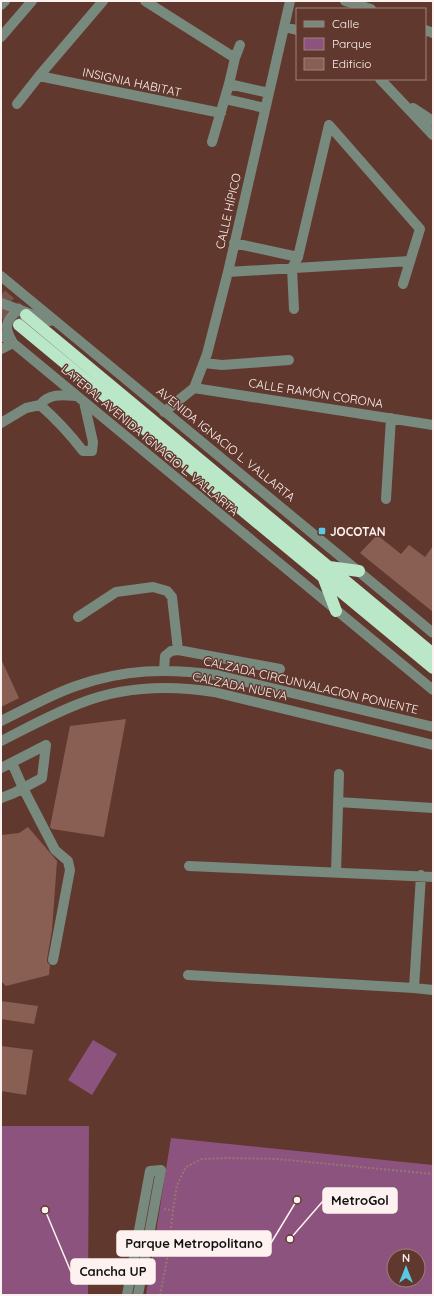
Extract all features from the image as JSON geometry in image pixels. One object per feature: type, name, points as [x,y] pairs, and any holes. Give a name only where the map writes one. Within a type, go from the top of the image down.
[{"type":"highway","points":[[21,316],[326,572],[433,668]]},
{"type":"highway","points":[[326,572],[359,571]]},
{"type":"highway","points":[[326,572],[336,611]]},
{"type":"highway","points":[[326,572],[433,654]]},
{"type":"street","points":[[1,5],[4,1]]},
{"type":"street","points":[[1,37],[32,1]]},
{"type":"street","points":[[17,104],[38,76],[103,1]]},
{"type":"street","points":[[145,1],[235,58]]},
{"type":"street","name":"CALLE HÍPICO","points":[[164,412],[194,388],[207,354],[228,272],[290,1]]},
{"type":"street","points":[[345,1],[368,8]]},
{"type":"street","points":[[284,27],[296,30]]},
{"type":"street","points":[[212,142],[240,45]]},
{"type":"street","name":"INSIGNIA HABITAT","points":[[38,76],[221,113]]},
{"type":"street","points":[[381,80],[433,135]]},
{"type":"street","points":[[229,84],[269,93]]},
{"type":"street","points":[[398,98],[433,122]]},
{"type":"street","points":[[225,99],[265,108]]},
{"type":"street","points":[[294,309],[292,268],[298,257],[329,125],[420,229],[403,284]]},
{"type":"street","points":[[234,242],[298,257]]},
{"type":"street","points":[[228,272],[410,261]]},
{"type":"street","name":"AVENIDA IGNACIO L. VALLARTA","points":[[1,276],[433,633]]},
{"type":"street","points":[[1,303],[21,316],[58,324]]},
{"type":"street","points":[[1,349],[13,343],[7,333],[6,327],[10,318],[21,316]]},
{"type":"street","name":"LATERAL AVENIDA IGNACIO L. VALLARTA","points":[[1,335],[13,343],[336,611]]},
{"type":"street","points":[[204,363],[222,365],[289,360]]},
{"type":"street","name":"CALLE RAMÓN CORONA","points":[[194,388],[433,425]]},
{"type":"street","points":[[1,422],[26,408],[40,405],[44,399],[56,395],[80,399],[93,442],[92,451],[83,451],[54,417],[40,405]]},
{"type":"street","points":[[386,499],[391,418]]},
{"type":"street","points":[[78,616],[116,592],[153,587],[168,591],[172,597],[178,650]]},
{"type":"street","points":[[336,611],[433,690]]},
{"type":"street","points":[[164,670],[165,656],[171,650],[178,650],[280,669]]},
{"type":"street","name":"CALZADA CIRCUNVALACION PONIENTE","points":[[1,721],[75,686],[96,679],[130,673],[164,670],[192,671],[217,675],[433,727]]},
{"type":"street","points":[[192,671],[193,689]]},
{"type":"street","name":"CALZADA NUEVA","points":[[1,741],[74,706],[101,696],[145,688],[168,687],[193,689],[241,698],[433,745]]},
{"type":"street","points":[[362,727],[366,710]]},
{"type":"street","points":[[1,768],[46,745],[42,778],[1,798]]},
{"type":"street","points":[[12,763],[23,788],[55,850],[68,861],[70,870],[53,960]]},
{"type":"street","points":[[336,872],[339,774]]},
{"type":"street","points":[[338,802],[433,808]]},
{"type":"street","points":[[189,866],[421,875],[433,877]]},
{"type":"street","points":[[414,988],[421,875]]},
{"type":"street","points":[[188,975],[433,990]]},
{"type":"street","points":[[127,1295],[150,1171],[161,1170],[138,1295]]},
{"type":"path","points":[[160,1295],[168,1255],[177,1185],[186,1167],[202,1159],[277,1159],[433,1174]]},
{"type":"green space","points":[[93,1040],[117,1054],[92,1095],[68,1080]]},
{"type":"green space","points":[[1,1126],[89,1126],[88,1295],[1,1294]]},
{"type":"green space","points":[[171,1138],[433,1165],[433,1295],[146,1295]]},
{"type":"building","points":[[377,535],[401,554],[409,545],[425,557],[433,546],[433,612],[360,553]]},
{"type":"building","points":[[1,659],[19,698],[1,707]]},
{"type":"building","points":[[126,719],[104,837],[52,829],[50,827],[70,726]]},
{"type":"building","points":[[28,827],[57,861],[52,930],[47,959],[47,962],[50,965],[49,975],[6,986],[1,981],[1,835],[19,833]]},
{"type":"building","points":[[1,1001],[38,1006],[34,1024],[1,1019]]},
{"type":"building","points":[[1,1046],[33,1050],[26,1095],[1,1091]]},
{"type":"tunnel","points":[[1,295],[19,310]]},
{"type":"tunnel","points":[[1,310],[19,324]]},
{"type":"place","name":"JOCOTAN","points":[[322,531]]},
{"type":"place","name":"Parque Metropolitano","points":[[297,1200]]},
{"type":"place","name":"Cancha UP","points":[[45,1210]]},
{"type":"place","name":"MetroGol","points":[[290,1239]]}]
